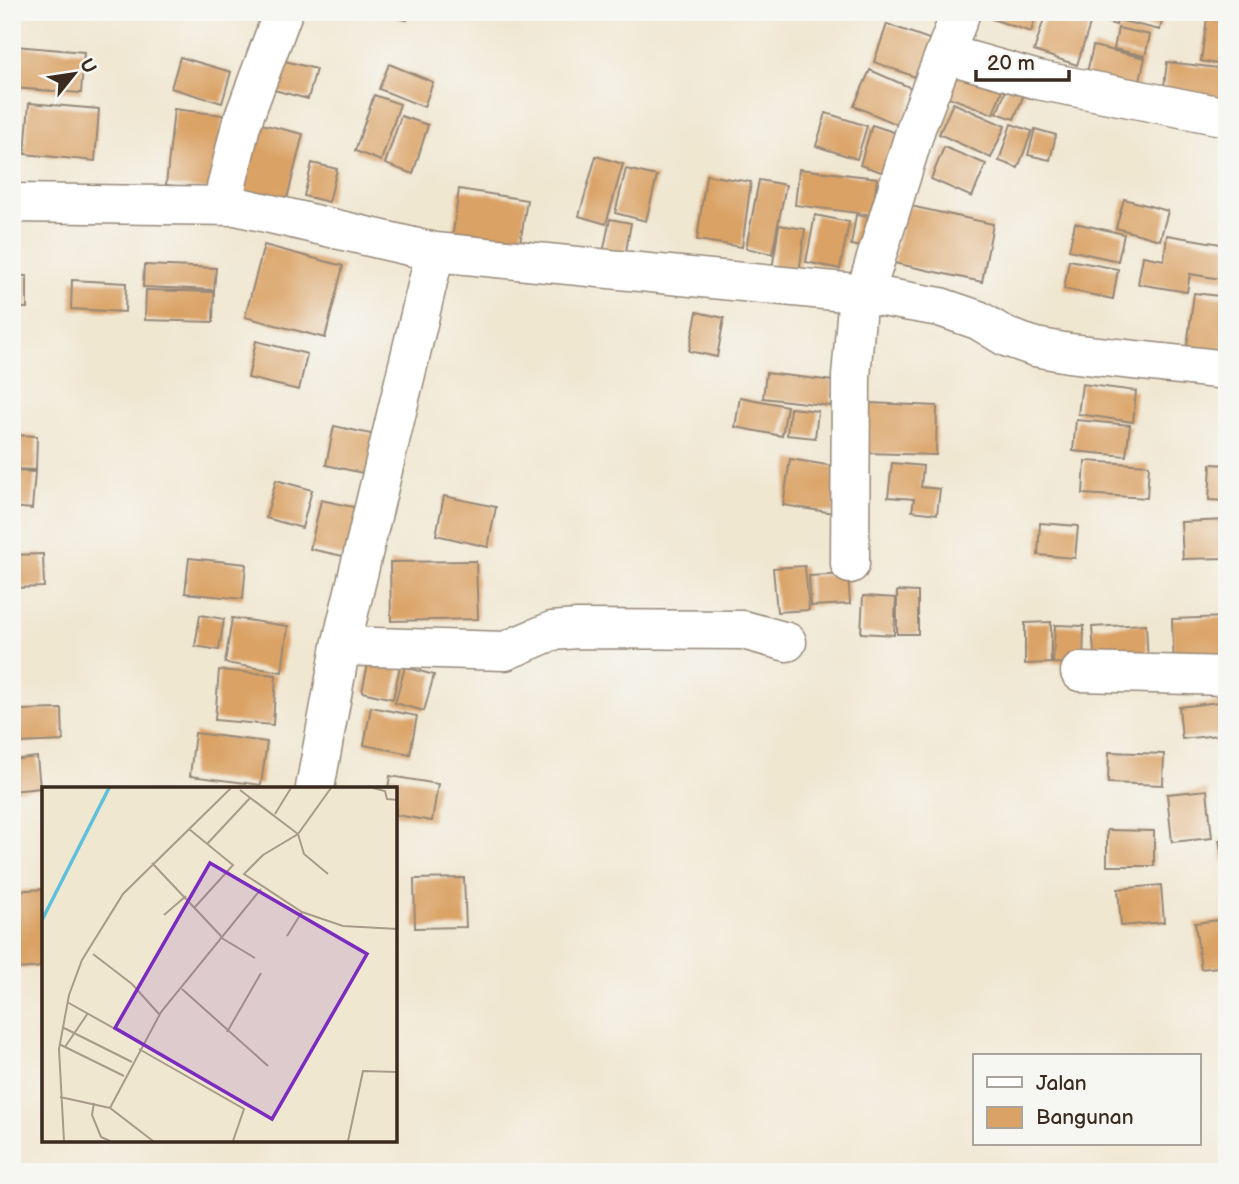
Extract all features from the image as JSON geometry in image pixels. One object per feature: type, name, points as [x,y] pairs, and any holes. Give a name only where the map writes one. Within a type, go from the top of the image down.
[{"type":"street","points":[[222,205],[241,125],[283,12]]},
{"type":"street","points":[[850,564],[851,377],[862,294],[917,125],[961,12]]},
{"type":"street","points":[[946,54],[1038,80],[1227,117]]},
{"type":"street","points":[[12,203],[236,206],[435,252],[862,294],[940,307],[978,320],[1006,337],[1069,354],[1227,370]]},
{"type":"street","points":[[315,787],[341,646],[435,252]]},
{"type":"street","points":[[341,646],[496,651],[520,645],[552,631],[577,629],[743,630],[787,642]]},
{"type":"street","points":[[1080,672],[1227,676]]},
{"type":"building","points":[[372,12],[409,12],[407,20]]},
{"type":"building","points":[[907,12],[958,12],[955,26]]},
{"type":"building","points":[[971,12],[1037,12],[1031,32]]},
{"type":"building","points":[[1046,12],[1094,12],[1077,65],[1034,51]]},
{"type":"building","points":[[1098,12],[1120,12],[1116,25],[1096,19]]},
{"type":"building","points":[[1124,12],[1164,12],[1160,30],[1122,21]]},
{"type":"building","points":[[1207,18],[1227,22],[1227,66],[1201,61]]},
{"type":"building","points":[[887,24],[943,44],[929,82],[874,62]]},
{"type":"building","points":[[1118,28],[1150,35],[1145,56],[1114,49]]},
{"type":"building","points":[[15,46],[84,52],[81,93],[12,88]]},
{"type":"building","points":[[1093,46],[1145,58],[1136,98],[1084,86]]},
{"type":"building","points":[[180,57],[231,72],[222,103],[171,88]]},
{"type":"building","points":[[277,59],[316,69],[308,99],[270,89]]},
{"type":"building","points":[[1167,62],[1227,69],[1227,111],[1162,102]]},
{"type":"building","points":[[389,64],[433,82],[424,107],[379,89]]},
{"type":"building","points":[[958,64],[1005,82],[993,114],[946,96]]},
{"type":"building","points":[[870,70],[916,90],[901,126],[854,106]]},
{"type":"building","points":[[1008,85],[1025,92],[1014,119],[997,113]]},
{"type":"building","points":[[374,95],[400,104],[381,161],[355,151]]},
{"type":"building","points":[[29,103],[99,109],[95,161],[25,154]]},
{"type":"building","points":[[953,103],[1005,126],[991,158],[939,134]]},
{"type":"building","points":[[174,109],[223,115],[215,191],[166,185]]},
{"type":"building","points":[[826,113],[867,126],[857,159],[816,146]]},
{"type":"building","points":[[401,116],[428,125],[413,174],[385,164]]},
{"type":"building","points":[[249,121],[303,134],[285,207],[232,194]]},
{"type":"building","points":[[1011,124],[1032,131],[1018,168],[999,161]]},
{"type":"building","points":[[872,125],[909,137],[897,177],[860,165]]},
{"type":"building","points":[[1035,129],[1056,135],[1050,160],[1028,155]]},
{"type":"building","points":[[944,147],[986,164],[972,197],[931,179]]},
{"type":"building","points":[[596,156],[623,164],[606,224],[579,216]]},
{"type":"building","points":[[312,163],[337,169],[329,202],[304,196]]},
{"type":"building","points":[[626,169],[657,176],[646,221],[615,213]]},
{"type":"building","points":[[799,169],[877,178],[873,215],[795,205]]},
{"type":"building","points":[[706,175],[751,182],[742,247],[697,240]]},
{"type":"building","points":[[759,180],[786,185],[772,254],[746,248]]},
{"type":"building","points":[[459,189],[527,200],[519,250],[452,240]]},
{"type":"building","points":[[1124,199],[1168,211],[1160,240],[1116,228]]},
{"type":"building","points":[[906,205],[993,224],[982,282],[894,263]]},
{"type":"building","points":[[815,215],[849,222],[840,269],[806,262]]},
{"type":"building","points":[[856,215],[877,218],[872,249],[851,245]]},
{"type":"building","points":[[610,219],[631,223],[625,257],[603,253]]},
{"type":"building","points":[[1075,223],[1124,234],[1118,261],[1069,250]]},
{"type":"building","points":[[779,225],[805,229],[799,273],[772,269]]},
{"type":"building","points":[[1167,235],[1227,245],[1227,280],[1190,274],[1187,292],[1138,284],[1143,256],[1164,260]]},
{"type":"building","points":[[264,245],[343,266],[325,338],[245,317]]},
{"type":"building","points":[[1069,260],[1118,269],[1113,299],[1064,289]]},
{"type":"building","points":[[144,265],[216,268],[214,290],[143,287]]},
{"type":"building","points":[[12,276],[27,276],[27,308],[12,308]]},
{"type":"building","points":[[72,280],[126,283],[125,312],[71,309]]},
{"type":"building","points":[[146,290],[214,292],[213,322],[145,320]]},
{"type":"building","points":[[1194,293],[1227,297],[1227,352],[1187,346]]},
{"type":"building","points":[[697,312],[724,318],[717,357],[689,351]]},
{"type":"building","points":[[256,341],[307,354],[299,390],[248,378]]},
{"type":"building","points":[[766,373],[833,381],[831,406],[763,398]]},
{"type":"building","points":[[1082,384],[1136,391],[1133,422],[1078,414]]},
{"type":"building","points":[[740,397],[787,406],[782,436],[735,427]]},
{"type":"building","points":[[868,403],[937,406],[936,455],[866,453]]},
{"type":"building","points":[[790,408],[818,411],[815,438],[787,435]]},
{"type":"building","points":[[1076,420],[1130,425],[1126,456],[1073,451]]},
{"type":"building","points":[[334,426],[380,436],[372,475],[326,465]]},
{"type":"building","points":[[12,435],[37,436],[36,470],[12,469]]},
{"type":"building","points":[[790,459],[840,467],[834,513],[783,505]]},
{"type":"building","points":[[1085,461],[1149,465],[1147,498],[1083,494]]},
{"type":"building","points":[[892,463],[923,466],[921,487],[940,489],[937,514],[912,511],[914,499],[888,497]]},
{"type":"building","points":[[1211,464],[1227,465],[1227,501],[1209,500]]},
{"type":"building","points":[[12,471],[35,472],[32,509],[12,507]]},
{"type":"building","points":[[276,480],[312,490],[302,528],[266,518]]},
{"type":"building","points":[[444,496],[496,507],[488,547],[436,535]]},
{"type":"building","points":[[321,500],[367,510],[357,559],[310,549]]},
{"type":"building","points":[[1227,520],[1227,558],[1183,559],[1181,522]]},
{"type":"building","points":[[1040,523],[1078,526],[1075,558],[1038,555]]},
{"type":"building","points":[[43,554],[44,587],[12,588],[12,555]]},
{"type":"building","points":[[189,558],[246,564],[243,599],[185,593]]},
{"type":"building","points":[[476,561],[478,619],[391,621],[390,562]]},
{"type":"building","points":[[805,566],[809,610],[777,612],[773,568]]},
{"type":"building","points":[[848,574],[850,604],[811,606],[809,576]]},
{"type":"building","points":[[897,591],[918,592],[918,634],[897,634]]},
{"type":"building","points":[[863,596],[896,598],[894,635],[861,633]]},
{"type":"building","points":[[200,615],[224,619],[219,650],[195,646]]},
{"type":"building","points":[[1227,617],[1227,665],[1174,667],[1172,619]]},
{"type":"building","points":[[232,618],[288,626],[282,672],[225,663]]},
{"type":"building","points":[[1051,622],[1051,663],[1025,664],[1025,623]]},
{"type":"building","points":[[1146,624],[1148,664],[1095,667],[1092,627]]},
{"type":"building","points":[[1055,625],[1084,626],[1083,664],[1053,663]]},
{"type":"building","points":[[369,659],[400,666],[393,699],[362,692]]},
{"type":"building","points":[[405,667],[434,675],[424,711],[395,703]]},
{"type":"building","points":[[219,670],[276,675],[273,725],[215,720]]},
{"type":"building","points":[[1227,701],[1227,734],[1182,739],[1179,707]]},
{"type":"building","points":[[371,707],[417,716],[410,754],[364,745]]},
{"type":"building","points":[[62,709],[63,741],[19,743],[18,710]]},
{"type":"building","points":[[195,733],[267,742],[261,785],[190,776]]},
{"type":"building","points":[[1109,752],[1164,754],[1163,785],[1108,783]]},
{"type":"building","points":[[37,757],[40,788],[12,791],[12,760]]},
{"type":"building","points":[[390,776],[438,784],[432,821],[397,815],[397,787],[388,787]]},
{"type":"building","points":[[1207,790],[1212,838],[1172,842],[1167,794]]},
{"type":"building","points":[[1107,830],[1154,831],[1154,866],[1107,866]]},
{"type":"building","points":[[1227,839],[1227,861],[1223,862],[1219,840]]},
{"type":"building","points":[[464,878],[466,927],[415,928],[414,879]]},
{"type":"building","points":[[1161,885],[1164,922],[1121,926],[1118,889]]},
{"type":"building","points":[[42,889],[42,967],[16,969],[12,891]]},
{"type":"building","points":[[1227,919],[1227,966],[1201,969],[1195,923]]}]
